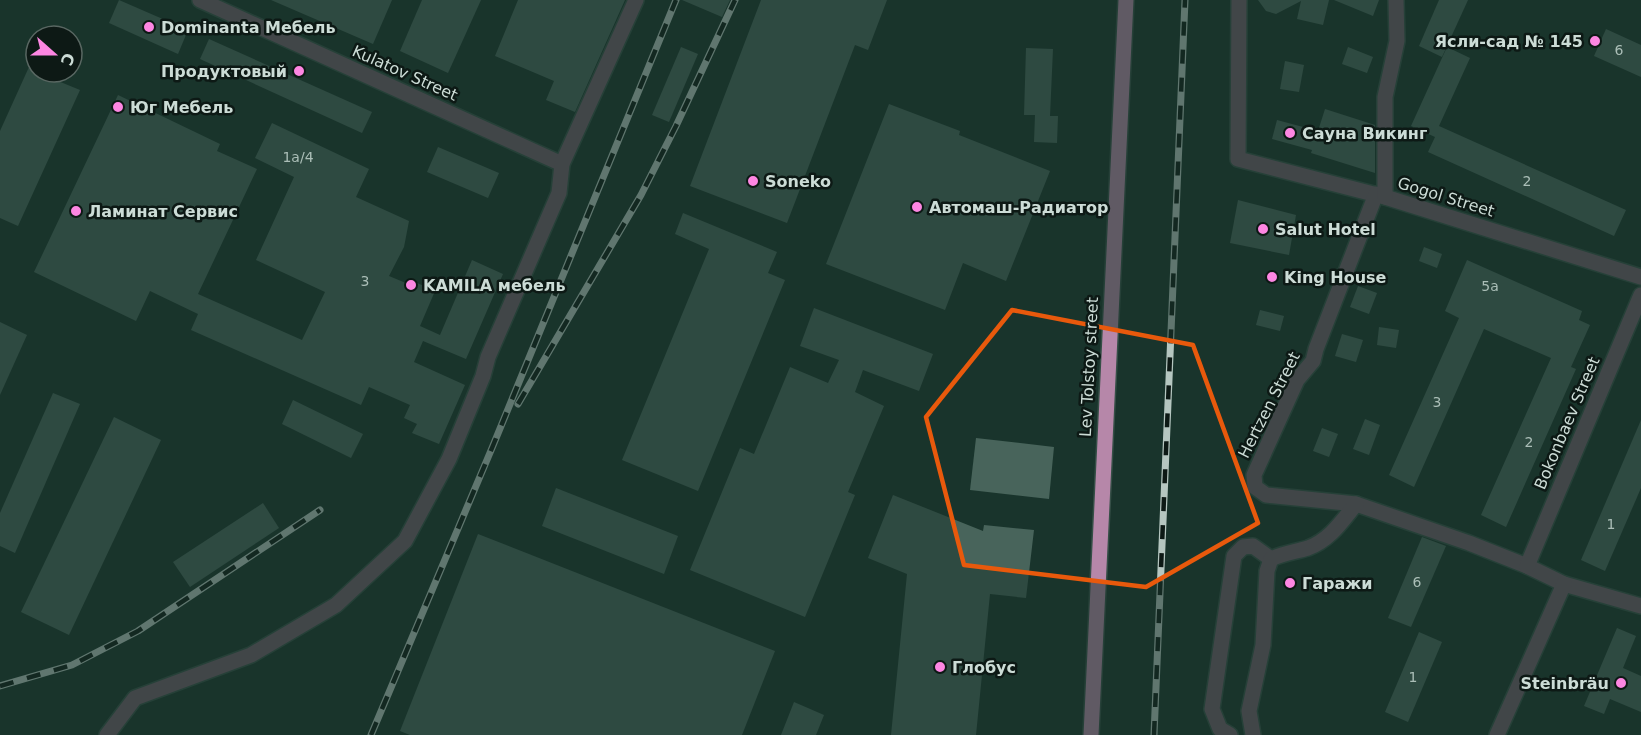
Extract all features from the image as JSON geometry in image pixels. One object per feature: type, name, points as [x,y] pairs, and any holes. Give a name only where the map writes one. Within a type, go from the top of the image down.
[{"type":"main road","name":"Lev Tolstoy street","points":[[1091,735],[1126,0]]},
{"type":"street","name":"Kulatov Street","points":[[200,0],[562,164]]},
{"type":"street","points":[[107,735],[135,698],[251,655],[336,605],[405,541],[449,459],[483,376],[488,357],[559,193],[562,164],[636,0]]},
{"type":"street","name":"Gogol Street","points":[[1239,0],[1238,159],[1381,195],[1641,277]]},
{"type":"street","points":[[1381,195],[1385,97],[1397,41],[1396,0]]},
{"type":"street","name":"Hertzen Street","points":[[1381,195],[1312,362],[1297,380],[1254,475],[1255,487],[1266,495],[1356,504],[1527,566],[1564,584],[1641,606]]},
{"type":"street","name":"Bokonbaev Street","points":[[1527,566],[1641,295]]},
{"type":"street","points":[[1254,735],[1249,711],[1263,645],[1267,571],[1271,559],[1283,553],[1309,548],[1331,535],[1356,504]]},
{"type":"street","points":[[1230,735],[1220,729],[1212,709],[1234,556],[1242,546],[1253,546],[1271,559]]},
{"type":"street","points":[[1497,735],[1564,584]]},
{"type":"highlighted area","points":[[1012,310],[1193,345],[1258,523],[1146,587],[964,565],[926,417]]},
{"type":"building","name":"Dominanta Мебель","points":[[119,0],[188,30],[178,54],[109,23]]},
{"type":"building","points":[[271,0],[392,0],[373,44]]},
{"type":"building","points":[[422,0],[481,0],[448,73],[400,51]]},
{"type":"building","points":[[518,0],[625,0],[575,112],[546,100],[554,81],[495,56]]},
{"type":"building","points":[[682,0],[730,0],[722,17]]},
{"type":"building","points":[[761,0],[887,0],[868,50],[855,45],[787,223],[690,186]]},
{"type":"building","points":[[1258,0],[1329,0],[1323,25],[1297,19],[1301,1],[1276,14],[1266,11]]},
{"type":"building","points":[[1334,0],[1379,0],[1373,16]]},
{"type":"building","points":[[1439,0],[1468,0],[1442,57],[1419,46]]},
{"type":"building","name":"Ясли-сад № 145","points":[[1606,29],[1641,45],[1641,77],[1594,56]]},
{"type":"building","points":[[209,39],[372,112],[362,133],[200,59]]},
{"type":"building","points":[[681,47],[698,54],[669,122],[652,115]]},
{"type":"building","points":[[1348,47],[1373,57],[1367,73],[1342,64]]},
{"type":"building","points":[[1447,47],[1470,58],[1439,126],[1626,210],[1614,236],[1428,152],[1435,137],[1411,126]]},
{"type":"building","points":[[1026,48],[1053,49],[1050,116],[1058,116],[1057,143],[1034,142],[1035,115],[1024,115]]},
{"type":"building","points":[[1285,61],[1304,65],[1299,92],[1280,89]]},
{"type":"building","points":[[24,78],[24,84],[65,84],[80,90],[18,226],[0,218],[0,131]]},
{"type":"building","points":[[118,95],[220,144],[217,151],[257,169],[198,294],[302,340],[325,292],[256,260],[294,177],[255,158],[272,123],[369,169],[356,197],[409,221],[404,247],[389,276],[413,286],[415,282],[435,291],[420,326],[440,335],[472,260],[503,274],[466,359],[423,341],[414,362],[465,385],[439,444],[412,433],[417,424],[404,418],[410,405],[369,387],[361,405],[191,330],[198,314],[150,291],[136,321],[34,272]]},
{"type":"building","name":"Автомаш-Радиатор","points":[[889,104],[960,131],[959,135],[1050,171],[1006,281],[963,263],[945,310],[826,264]]},
{"type":"building","points":[[1325,109],[1375,125],[1375,173],[1311,153],[1312,150],[1272,139],[1277,120],[1318,131]]},
{"type":"building","points":[[438,147],[499,173],[488,198],[427,172]]},
{"type":"building","name":"Salut Hotel","points":[[1238,200],[1296,215],[1289,255],[1230,243]]},
{"type":"building","points":[[683,213],[777,252],[768,273],[785,280],[698,491],[622,460],[709,249],[675,234]]},
{"type":"building","points":[[1424,247],[1442,254],[1437,268],[1419,261]]},
{"type":"building","points":[[1467,260],[1582,311],[1579,320],[1590,325],[1571,367],[1576,369],[1506,527],[1481,515],[1551,358],[1484,329],[1414,487],[1389,475],[1459,318],[1445,311]]},
{"type":"building","points":[[1358,286],[1377,293],[1369,314],[1350,307]]},
{"type":"building","points":[[814,308],[933,354],[919,391],[863,370],[855,392],[884,406],[848,492],[855,495],[805,617],[690,570],[740,448],[754,454],[790,367],[828,383],[839,360],[800,346]]},
{"type":"building","points":[[1260,310],[1284,316],[1280,331],[1256,325]]},
{"type":"building","points":[[0,322],[27,335],[0,395]]},
{"type":"building","points":[[1379,327],[1399,330],[1396,348],[1377,345]]},
{"type":"building","points":[[1342,334],[1363,340],[1356,362],[1335,356]]},
{"type":"building","points":[[53,393],[80,404],[15,553],[0,546],[0,513]]},
{"type":"building","points":[[293,400],[363,434],[351,458],[282,424]]},
{"type":"building","points":[[114,417],[161,440],[69,635],[21,612]]},
{"type":"building","points":[[1365,419],[1380,425],[1369,455],[1353,449]]},
{"type":"building","points":[[1641,420],[1641,488],[1605,571],[1581,560]]},
{"type":"building","points":[[1322,428],[1338,434],[1329,457],[1313,451]]},
{"type":"building","points":[[976,438],[1054,447],[1049,499],[970,490]]},
{"type":"building","points":[[556,488],[678,536],[664,574],[542,526]]},
{"type":"building","points":[[893,495],[983,531],[984,525],[1034,530],[1026,598],[990,594],[976,735],[891,735],[907,574],[868,558]]},
{"type":"building","points":[[263,503],[279,528],[190,587],[173,562]]},
{"type":"building","points":[[478,534],[775,651],[742,735],[410,735],[400,731]]},
{"type":"building","points":[[1422,537],[1446,546],[1411,627],[1388,618]]},
{"type":"building","points":[[1617,628],[1636,636],[1623,668],[1641,676],[1641,712],[1610,699],[1604,714],[1584,706]]},
{"type":"building","points":[[1419,632],[1442,642],[1408,722],[1385,712]]},
{"type":"building","points":[[794,702],[824,715],[816,735],[781,735]]},
{"type":"railway","points":[[371,735],[676,0]]},
{"type":"railway","points":[[518,404],[641,195],[735,0]]},
{"type":"railway","points":[[1154,735],[1185,0]]},
{"type":"railway","points":[[0,686],[72,665],[138,631],[320,510]]},
{"type":"place","name":"Dominanta Мебель","points":[[149,27]]},
{"type":"place","name":"Ясли-сад № 145","points":[[1595,41]]},
{"type":"place","name":"Продуктовый","points":[[299,71]]},
{"type":"place","name":"Юг Мебель","points":[[118,107]]},
{"type":"place","name":"Сауна Викинг","points":[[1290,133]]},
{"type":"place","name":"Soneko","points":[[753,181]]},
{"type":"place","name":"Автомаш-Радиатор","points":[[917,207]]},
{"type":"place","name":"Ламинат Сервис","points":[[76,211]]},
{"type":"place","name":"Salut Hotel","points":[[1263,229]]},
{"type":"place","name":"King House","points":[[1272,277]]},
{"type":"place","name":"KAMILA мебель","points":[[411,285]]},
{"type":"place","name":"Гаражи","points":[[1290,583]]},
{"type":"place","name":"Глобус","points":[[940,667]]},
{"type":"place","name":"Steinbräu","points":[[1621,683]]}]
